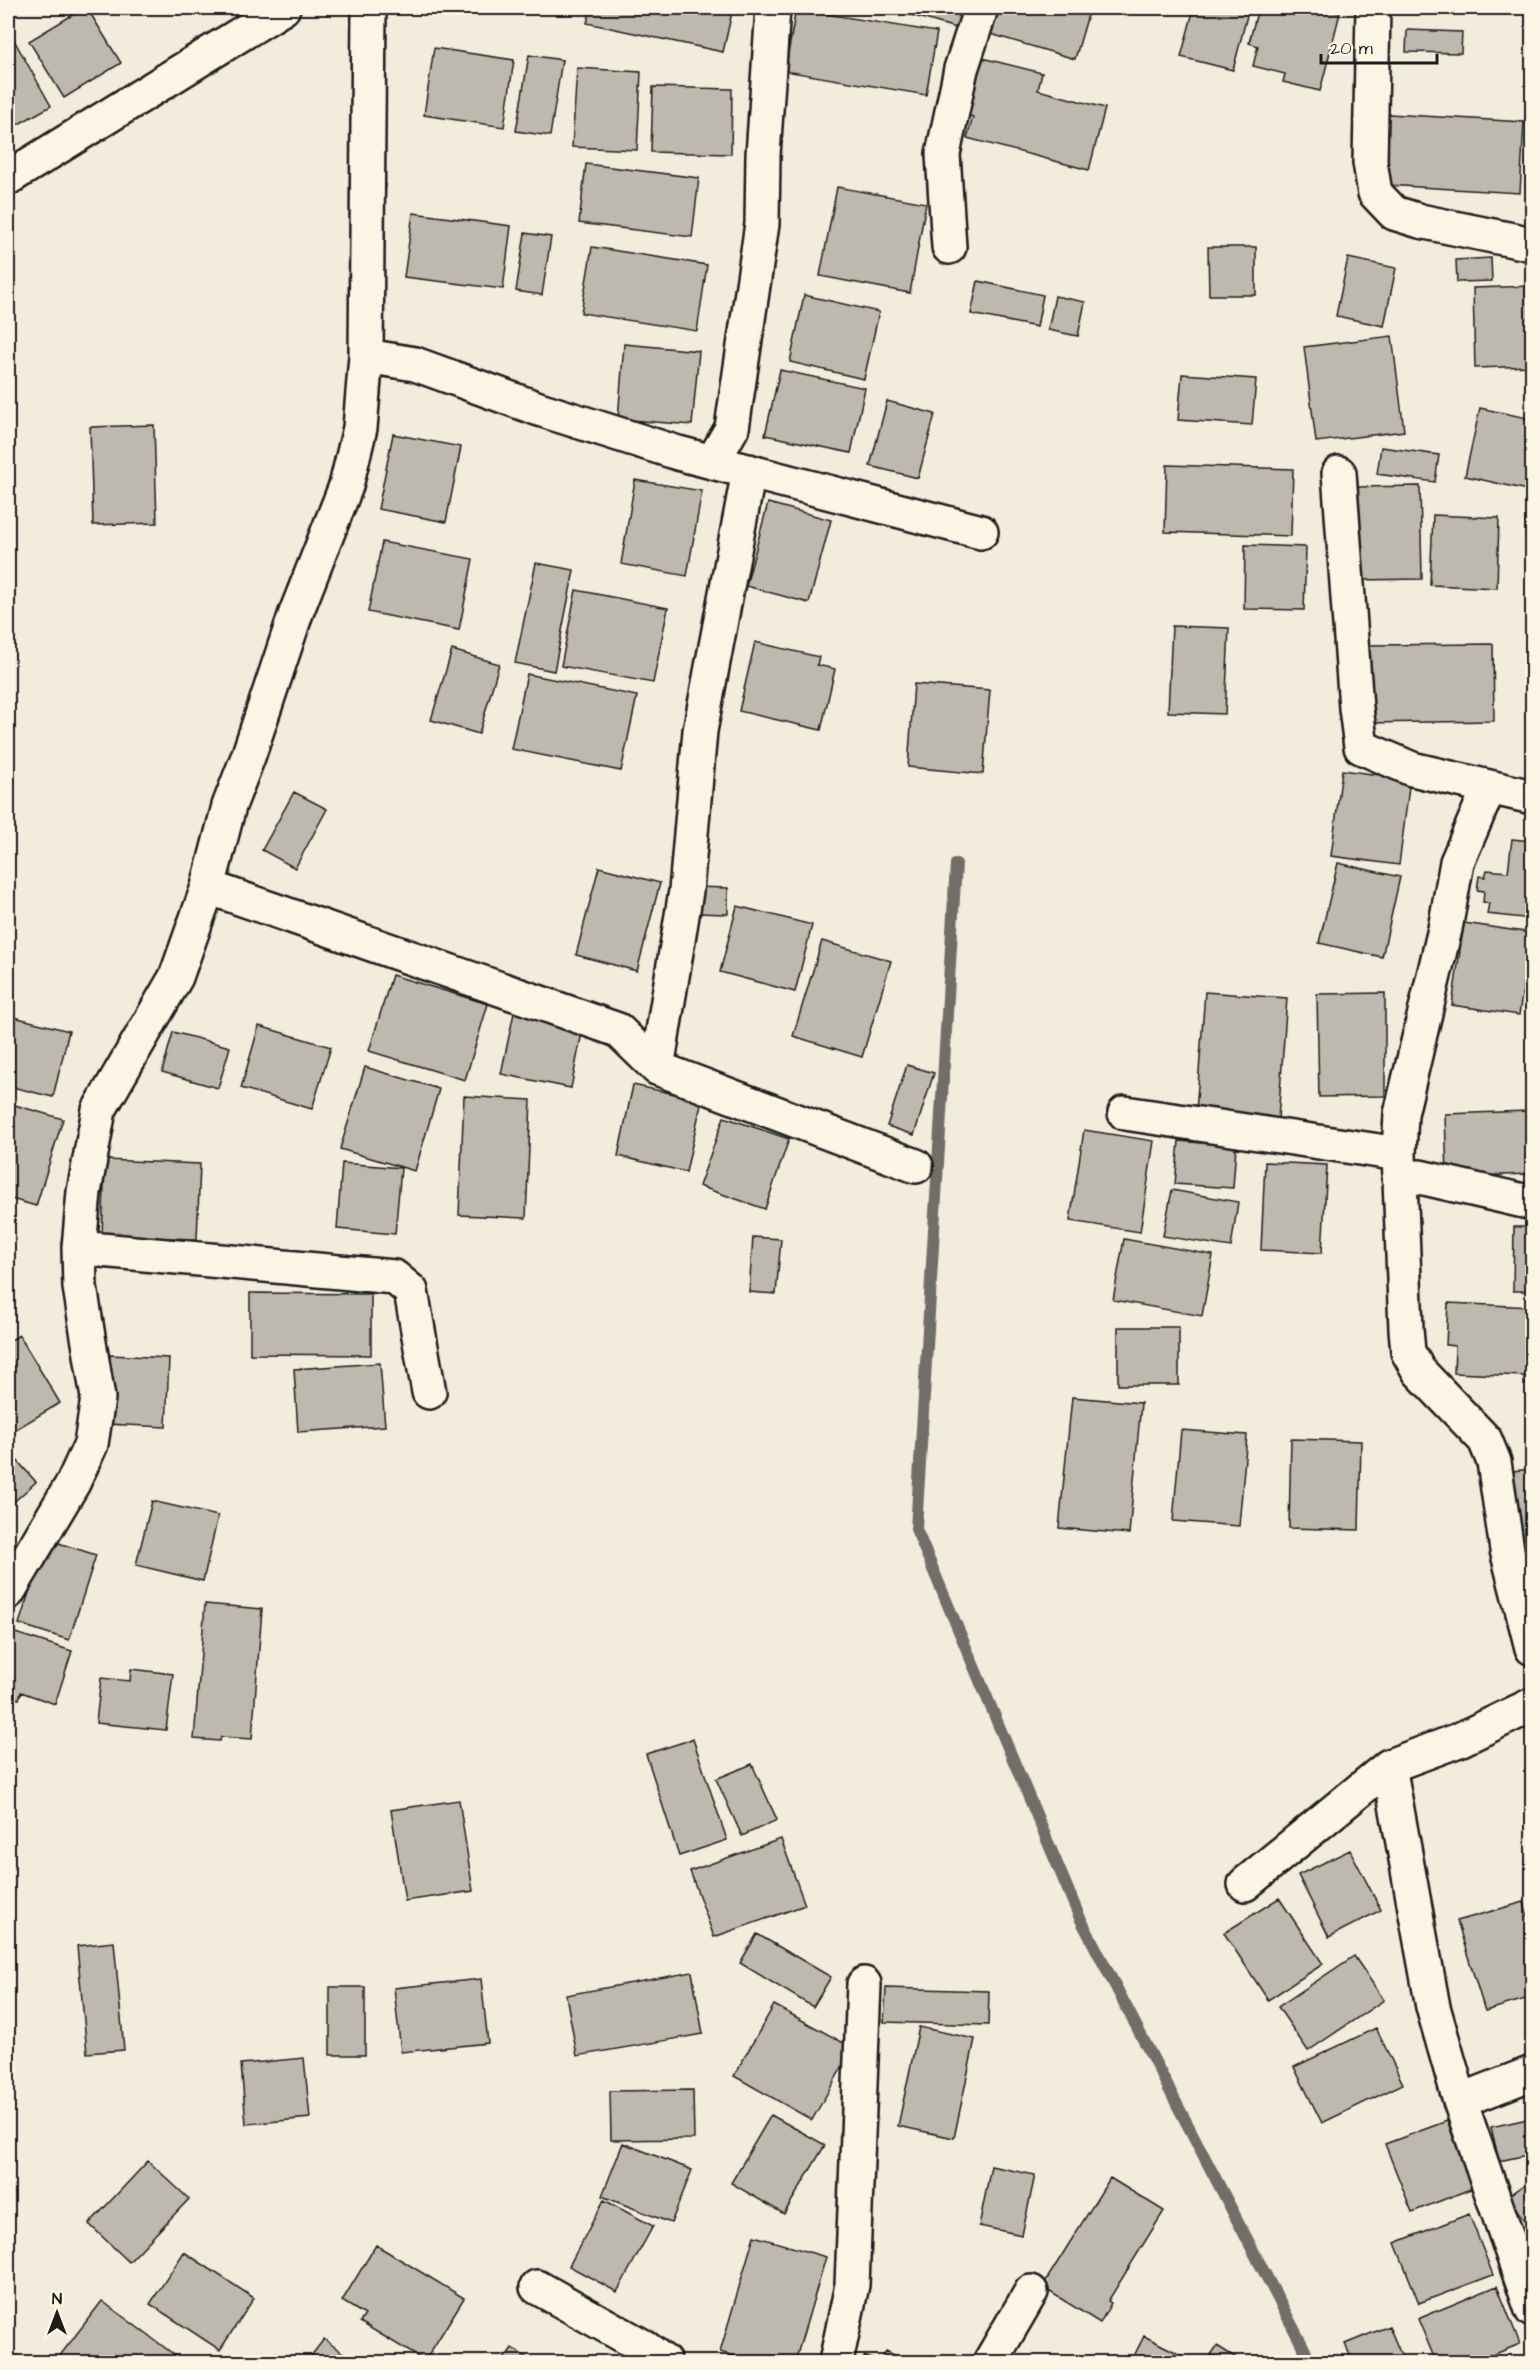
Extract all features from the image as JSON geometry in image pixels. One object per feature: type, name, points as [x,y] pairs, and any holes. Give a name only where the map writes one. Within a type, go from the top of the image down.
[{"type":"street","points":[[8,178],[283,8]]},
{"type":"street","points":[[8,1592],[73,1483],[91,1444],[98,1398],[80,1287],[79,1248],[84,1192],[99,1110],[177,977],[208,887],[229,806],[248,757],[296,613],[346,486],[360,428],[366,356],[369,8]]},
{"type":"street","points":[[712,461],[732,428],[762,224],[763,155],[773,8]]},
{"type":"street","points":[[949,247],[943,154],[961,69],[981,8]]},
{"type":"street","points":[[1373,8],[1370,162],[1375,193],[1394,213],[1420,221],[1533,244]]},
{"type":"street","points":[[366,356],[415,364],[539,409],[678,453],[981,532]]},
{"type":"street","points":[[657,1068],[686,891],[700,731],[749,471]]},
{"type":"street","points":[[1339,472],[1356,708],[1361,747],[1412,769],[1533,797]]},
{"type":"street","points":[[1489,788],[1457,862],[1445,929],[1401,1114],[1399,1166],[1408,1352],[1419,1371],[1485,1440],[1494,1462],[1507,1550],[1533,1648]]},
{"type":"street","points":[[208,887],[618,1030],[657,1068],[916,1166]]},
{"type":"street","points":[[1125,1113],[1399,1166],[1420,1177],[1533,1203]]},
{"type":"street","points":[[79,1248],[394,1277],[411,1291],[429,1392]]},
{"type":"street","points":[[1245,1884],[1389,1766],[1459,1740],[1533,1705]]},
{"type":"street","points":[[1389,1766],[1432,2007],[1460,2101],[1533,2310]]},
{"type":"street","points":[[836,2362],[852,2285],[864,1984]]},
{"type":"street","points":[[1460,2101],[1533,2073]]},
{"type":"street","points":[[537,2288],[644,2347],[664,2362]]},
{"type":"street","points":[[990,2362],[1032,2292]]},
{"type":"building","points":[[87,8],[121,63],[64,98],[29,41]]},
{"type":"building","points":[[591,8],[733,8],[723,52],[587,23]]},
{"type":"building","points":[[876,8],[899,8],[897,13]]},
{"type":"building","points":[[906,8],[962,8],[956,28],[904,13]]},
{"type":"building","points":[[992,8],[1090,8],[1075,59],[984,32]]},
{"type":"building","points":[[1194,8],[1249,8],[1233,70],[1181,57]]},
{"type":"building","points":[[1258,8],[1317,8],[1340,13],[1320,91],[1283,82],[1285,74],[1253,66],[1258,46],[1249,43]]},
{"type":"building","points":[[796,9],[937,32],[926,95],[785,71]]},
{"type":"building","points":[[1407,30],[1462,32],[1461,53],[1406,52]]},
{"type":"building","points":[[14,40],[51,106],[8,130],[8,43]]},
{"type":"building","points":[[434,48],[514,60],[504,127],[424,115]]},
{"type":"building","points":[[529,55],[562,60],[550,136],[516,131]]},
{"type":"building","points":[[978,57],[1042,73],[1038,90],[1105,108],[1089,170],[967,138],[973,117],[963,114]]},
{"type":"building","points":[[577,68],[641,72],[637,150],[572,147]]},
{"type":"building","points":[[653,87],[732,89],[731,154],[651,152]]},
{"type":"building","points":[[1389,114],[1524,122],[1520,193],[1385,185]]},
{"type":"building","points":[[586,164],[699,178],[692,237],[579,223]]},
{"type":"building","points":[[837,187],[926,203],[910,293],[820,276]]},
{"type":"building","points":[[413,213],[511,226],[503,289],[404,277]]},
{"type":"building","points":[[525,233],[551,237],[542,295],[516,291]]},
{"type":"building","points":[[592,247],[707,265],[697,331],[581,313]]},
{"type":"building","points":[[1208,247],[1256,247],[1256,295],[1209,295]]},
{"type":"building","points":[[1348,258],[1396,268],[1384,326],[1336,316]]},
{"type":"building","points":[[1491,258],[1492,281],[1457,282],[1456,260]]},
{"type":"building","points":[[978,281],[1043,295],[1037,327],[971,314]]},
{"type":"building","points":[[1532,286],[1532,366],[1475,368],[1473,288]]},
{"type":"building","points":[[804,295],[879,312],[864,379],[790,362]]},
{"type":"building","points":[[1055,296],[1085,302],[1078,336],[1048,330]]},
{"type":"building","points":[[1392,336],[1404,431],[1316,442],[1304,347]]},
{"type":"building","points":[[624,344],[699,351],[692,425],[618,419]]},
{"type":"building","points":[[780,370],[865,388],[851,453],[765,435]]},
{"type":"building","points":[[1182,374],[1256,379],[1252,425],[1178,420]]},
{"type":"building","points":[[887,401],[935,414],[918,478],[870,466]]},
{"type":"building","points":[[1480,408],[1532,419],[1532,491],[1465,476]]},
{"type":"building","points":[[154,425],[157,523],[93,525],[90,427]]},
{"type":"building","points":[[393,434],[461,447],[446,522],[378,509]]},
{"type":"building","points":[[1381,447],[1439,455],[1435,482],[1377,474]]},
{"type":"building","points":[[1167,465],[1293,469],[1291,536],[1165,532]]},
{"type":"building","points":[[635,480],[702,491],[687,576],[621,564]]},
{"type":"building","points":[[1420,486],[1422,579],[1357,580],[1356,487]]},
{"type":"building","points":[[768,503],[831,520],[809,603],[746,586]]},
{"type":"building","points":[[1433,515],[1499,518],[1497,588],[1430,585]]},
{"type":"building","points":[[382,542],[473,559],[459,630],[368,612]]},
{"type":"building","points":[[1245,545],[1306,547],[1304,610],[1244,609]]},
{"type":"building","points":[[536,563],[574,570],[554,671],[515,663]]},
{"type":"building","points":[[576,590],[668,608],[653,683],[561,666]]},
{"type":"building","points":[[1172,626],[1229,628],[1225,714],[1168,712]]},
{"type":"building","points":[[755,642],[819,657],[817,665],[835,669],[821,730],[739,711]]},
{"type":"building","points":[[1493,644],[1494,721],[1366,723],[1365,645]]},
{"type":"building","points":[[452,650],[499,664],[479,734],[431,720]]},
{"type":"building","points":[[527,674],[637,696],[621,771],[511,749]]},
{"type":"building","points":[[914,684],[990,690],[983,774],[908,767]]},
{"type":"building","points":[[1342,770],[1410,779],[1399,865],[1331,856]]},
{"type":"building","points":[[294,792],[327,809],[295,868],[262,850]]},
{"type":"building","points":[[1512,839],[1532,841],[1532,919],[1487,914],[1489,903],[1483,902],[1484,891],[1477,890],[1479,876],[1485,877],[1487,870],[1508,872]]},
{"type":"building","points":[[1338,863],[1400,877],[1382,957],[1319,943]]},
{"type":"building","points":[[599,867],[660,883],[637,971],[576,955]]},
{"type":"building","points":[[695,887],[728,888],[728,914],[695,913]]},
{"type":"building","points":[[737,906],[812,925],[795,992],[720,972]]},
{"type":"building","points":[[1464,923],[1531,933],[1519,1015],[1452,1005]]},
{"type":"building","points":[[822,941],[891,961],[862,1057],[793,1036]]},
{"type":"building","points":[[392,975],[488,1004],[465,1080],[369,1051]]},
{"type":"building","points":[[1205,992],[1287,998],[1278,1119],[1196,1112]]},
{"type":"building","points":[[1385,993],[1385,1096],[1319,1097],[1317,994]]},
{"type":"building","points":[[1532,1005],[1532,1025],[1528,1024]]},
{"type":"building","points":[[515,1008],[584,1022],[571,1088],[501,1074]]},
{"type":"building","points":[[14,1017],[69,1031],[53,1097],[8,1086],[8,1044]]},
{"type":"building","points":[[259,1026],[331,1047],[312,1109],[241,1088]]},
{"type":"building","points":[[173,1032],[230,1047],[218,1088],[162,1072]]},
{"type":"building","points":[[907,1065],[934,1073],[914,1135],[887,1126]]},
{"type":"building","points":[[365,1067],[439,1089],[415,1171],[340,1149]]},
{"type":"building","points":[[633,1085],[702,1100],[686,1172],[618,1156]]},
{"type":"building","points":[[464,1096],[531,1100],[526,1218],[459,1215]]},
{"type":"building","points":[[8,1103],[63,1119],[36,1206],[8,1198]]},
{"type":"building","points":[[1528,1111],[1530,1174],[1447,1177],[1445,1114]]},
{"type":"building","points":[[724,1117],[789,1139],[765,1209],[699,1186]]},
{"type":"building","points":[[1084,1130],[1154,1141],[1140,1232],[1070,1221]]},
{"type":"building","points":[[1179,1141],[1236,1146],[1233,1188],[1175,1184]]},
{"type":"building","points":[[105,1160],[200,1164],[197,1239],[102,1236]]},
{"type":"building","points":[[1265,1162],[1327,1165],[1322,1253],[1261,1250]]},
{"type":"building","points":[[342,1163],[401,1168],[395,1234],[337,1229]]},
{"type":"building","points":[[1172,1190],[1238,1202],[1231,1247],[1163,1236]]},
{"type":"building","points":[[1514,1227],[1532,1227],[1532,1291],[1513,1291]]},
{"type":"building","points":[[753,1237],[781,1239],[776,1294],[749,1292]]},
{"type":"building","points":[[1124,1239],[1213,1255],[1202,1316],[1113,1300]]},
{"type":"building","points":[[250,1293],[371,1294],[371,1355],[250,1354]]},
{"type":"building","points":[[1448,1303],[1532,1307],[1532,1386],[1524,1385],[1524,1376],[1454,1373],[1455,1346],[1446,1345]]},
{"type":"building","points":[[1118,1327],[1179,1327],[1179,1385],[1118,1385]]},
{"type":"building","points":[[19,1335],[60,1403],[13,1431],[8,1422],[8,1342]]},
{"type":"building","points":[[110,1355],[169,1358],[166,1427],[106,1424]]},
{"type":"building","points":[[380,1363],[385,1426],[298,1432],[294,1369]]},
{"type":"building","points":[[1072,1397],[1141,1403],[1129,1534],[1059,1528]]},
{"type":"building","points":[[1181,1430],[1247,1435],[1239,1526],[1173,1521]]},
{"type":"building","points":[[1291,1439],[1361,1441],[1359,1530],[1289,1528]]},
{"type":"building","points":[[8,1450],[36,1482],[8,1507]]},
{"type":"building","points":[[1532,1469],[1532,1603],[1527,1604],[1512,1471]]},
{"type":"building","points":[[152,1501],[218,1516],[203,1581],[136,1565]]},
{"type":"building","points":[[46,1539],[96,1555],[69,1640],[19,1624]]},
{"type":"building","points":[[205,1604],[262,1609],[252,1739],[221,1737],[220,1741],[194,1739]]},
{"type":"building","points":[[9,1631],[72,1651],[55,1704],[21,1692],[19,1699],[8,1696]]},
{"type":"building","points":[[131,1669],[173,1674],[166,1730],[96,1723],[101,1678],[130,1681]]},
{"type":"building","points":[[693,1739],[727,1840],[679,1856],[646,1754]]},
{"type":"building","points":[[752,1764],[777,1820],[742,1836],[716,1779]]},
{"type":"building","points":[[459,1800],[473,1891],[405,1901],[391,1810]]},
{"type":"building","points":[[781,1839],[805,1905],[714,1937],[690,1871]]},
{"type":"building","points":[[1350,1850],[1381,1910],[1329,1937],[1298,1875]]},
{"type":"building","points":[[1279,1898],[1323,1964],[1268,2000],[1224,1933]]},
{"type":"building","points":[[1524,1902],[1532,1932],[1532,1997],[1485,2011],[1457,1921]]},
{"type":"building","points":[[757,1934],[831,1977],[813,2007],[740,1963]]},
{"type":"building","points":[[114,1942],[124,2050],[87,2053],[77,1946]]},
{"type":"building","points":[[1354,1956],[1384,2000],[1308,2051],[1278,2007]]},
{"type":"building","points":[[692,1972],[703,2034],[577,2056],[566,1995]]},
{"type":"building","points":[[481,1979],[488,2043],[401,2052],[394,1988]]},
{"type":"building","points":[[330,1987],[365,1987],[365,2055],[330,2055]]},
{"type":"building","points":[[886,1988],[989,1991],[988,2025],[884,2022]]},
{"type":"building","points":[[774,2005],[853,2048],[812,2120],[734,2076]]},
{"type":"building","points":[[919,2027],[975,2039],[954,2138],[898,2126]]},
{"type":"building","points":[[1376,2028],[1403,2084],[1322,2123],[1294,2067]]},
{"type":"building","points":[[304,2058],[310,2118],[246,2124],[241,2064]]},
{"type":"building","points":[[693,2090],[694,2139],[611,2140],[610,2091]]},
{"type":"building","points":[[771,2115],[825,2145],[784,2214],[731,2183]]},
{"type":"building","points":[[1532,2118],[1532,2154],[1499,2161],[1491,2127]]},
{"type":"building","points":[[1447,2121],[1473,2188],[1412,2212],[1385,2144]]},
{"type":"building","points":[[623,2143],[692,2170],[671,2223],[602,2196]]},
{"type":"building","points":[[148,2161],[189,2199],[129,2262],[89,2224]]},
{"type":"building","points":[[991,2166],[1035,2175],[1022,2235],[979,2226]]},
{"type":"building","points":[[1110,2178],[1164,2211],[1108,2301],[1111,2303],[1100,2323],[1042,2287]]},
{"type":"building","points":[[1532,2179],[1532,2233],[1508,2196]]},
{"type":"building","points":[[604,2200],[653,2226],[617,2292],[569,2266]]},
{"type":"building","points":[[1469,2214],[1493,2275],[1419,2303],[1395,2243]]},
{"type":"building","points":[[754,2236],[826,2257],[795,2362],[755,2362],[720,2352]]},
{"type":"building","points":[[376,2245],[464,2298],[425,2361],[360,2322],[365,2315],[342,2301]]},
{"type":"building","points":[[184,2252],[254,2298],[220,2350],[150,2304]]},
{"type":"building","points":[[1497,2286],[1520,2344],[1475,2362],[1436,2362],[1418,2319]]},
{"type":"building","points":[[102,2301],[184,2362],[55,2362]]},
{"type":"building","points":[[1389,2326],[1404,2362],[1353,2362],[1345,2344]]},
{"type":"building","points":[[1144,2336],[1195,2362],[1131,2362]]},
{"type":"building","points":[[324,2339],[355,2362],[320,2362],[311,2356]]},
{"type":"building","points":[[1217,2346],[1243,2362],[1206,2362]]},
{"type":"building","points":[[512,2348],[533,2362],[502,2362]]},
{"type":"building","points":[[8,2349],[26,2362],[8,2362]]},
{"type":"building","points":[[886,2351],[908,2362],[880,2362]]},
{"type":"building","points":[[865,2356],[878,2362],[861,2362]]},
{"type":"waterway","points":[[956,864],[916,1529],[1079,1916],[1311,2362]]}]
